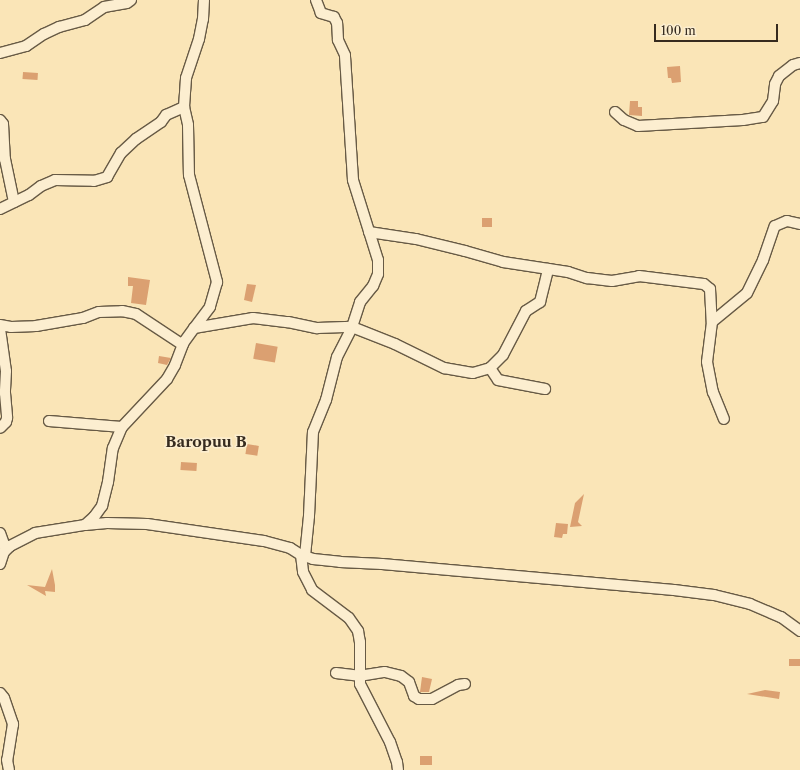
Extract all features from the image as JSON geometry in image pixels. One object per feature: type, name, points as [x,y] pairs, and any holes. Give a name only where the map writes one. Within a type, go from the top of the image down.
[{"type":"street","points":[[0,53],[26,46],[49,32],[85,20],[104,7],[127,3],[131,0]]},
{"type":"street","points":[[85,524],[94,517],[102,506],[108,482],[113,448],[122,427],[167,378],[175,365],[183,345],[210,307],[217,282],[189,175],[188,125],[184,107],[186,78],[199,39],[203,19],[204,0]]},
{"type":"street","points":[[316,0],[320,13],[334,17],[337,23],[338,40],[345,55],[353,180],[378,260],[378,274],[373,286],[360,302],[352,327],[337,357],[326,400],[313,432],[309,516],[303,555],[303,572],[312,590],[349,618],[358,630],[360,642],[360,684],[390,742],[397,762],[398,770]]},
{"type":"street","points":[[615,112],[624,120],[638,126],[743,120],[763,117],[773,101],[775,84],[779,76],[793,65],[800,63]]},
{"type":"street","points":[[0,209],[29,195],[41,186],[55,180],[94,181],[107,177],[120,153],[136,138],[161,122],[166,115],[184,107]]},
{"type":"street","points":[[0,120],[3,124],[5,158],[14,202]]},
{"type":"street","points":[[712,322],[747,294],[763,260],[775,226],[787,221],[800,224]]},
{"type":"street","points":[[369,232],[442,245],[503,262],[548,269],[587,278],[612,281],[639,276],[704,284],[710,289],[712,322],[707,362],[713,392],[724,419]]},
{"type":"street","points":[[194,328],[253,318],[288,322],[317,328],[352,327],[388,341],[444,368],[473,373],[490,368],[503,355],[526,311],[540,302],[548,269]]},
{"type":"street","points":[[0,325],[11,327],[36,326],[84,318],[99,312],[122,311],[136,314],[183,345]]},
{"type":"street","points":[[0,329],[6,371],[5,393],[7,418],[0,428]]},
{"type":"street","points":[[490,368],[498,380],[545,389]]},
{"type":"street","points":[[49,421],[122,427]]},
{"type":"street","points":[[0,564],[4,552],[10,546],[35,533],[85,524],[147,524],[264,541],[290,548],[313,559],[674,590],[714,595],[750,604],[781,617],[800,631]]},
{"type":"street","points":[[0,533],[5,547],[10,546]]},
{"type":"street","points":[[336,673],[359,676],[385,672],[401,676],[409,682],[414,696],[419,699],[432,699],[458,685],[465,684]]},
{"type":"street","points":[[0,692],[4,698],[13,724],[7,760],[9,770]]},
{"type":"building","points":[[680,66],[681,82],[672,83],[671,78],[668,78],[667,67]]},
{"type":"building","points":[[23,72],[38,73],[37,80],[23,79]]},
{"type":"building","points":[[630,101],[638,101],[638,107],[642,107],[642,116],[629,115]]},
{"type":"building","points":[[482,218],[492,218],[492,227],[482,227]]},
{"type":"building","points":[[128,277],[150,280],[146,305],[131,303],[133,286],[128,286]]},
{"type":"building","points":[[247,284],[256,285],[252,302],[244,300]]},
{"type":"building","points":[[256,343],[278,347],[275,363],[253,359]]},
{"type":"building","points":[[159,356],[171,358],[167,365],[158,363]]},
{"type":"building","points":[[247,444],[259,446],[257,456],[245,454]]},
{"type":"building","points":[[181,462],[197,463],[196,471],[180,470]]},
{"type":"building","points":[[584,494],[578,522],[582,526],[570,527],[575,503]]},
{"type":"building","points":[[556,523],[568,524],[567,534],[563,534],[562,538],[554,537]]},
{"type":"building","points":[[52,569],[55,592],[45,591],[46,596],[27,585],[45,587]]},
{"type":"building","points":[[789,659],[800,659],[800,666],[789,666]]},
{"type":"building","points":[[422,677],[432,679],[429,692],[420,692]]},
{"type":"building","points":[[765,690],[780,692],[779,699],[747,694]]},
{"type":"building","points":[[420,756],[432,756],[432,765],[420,765]]},
{"type":"district","name":"Baropuu B","points":[[206,442]]}]
